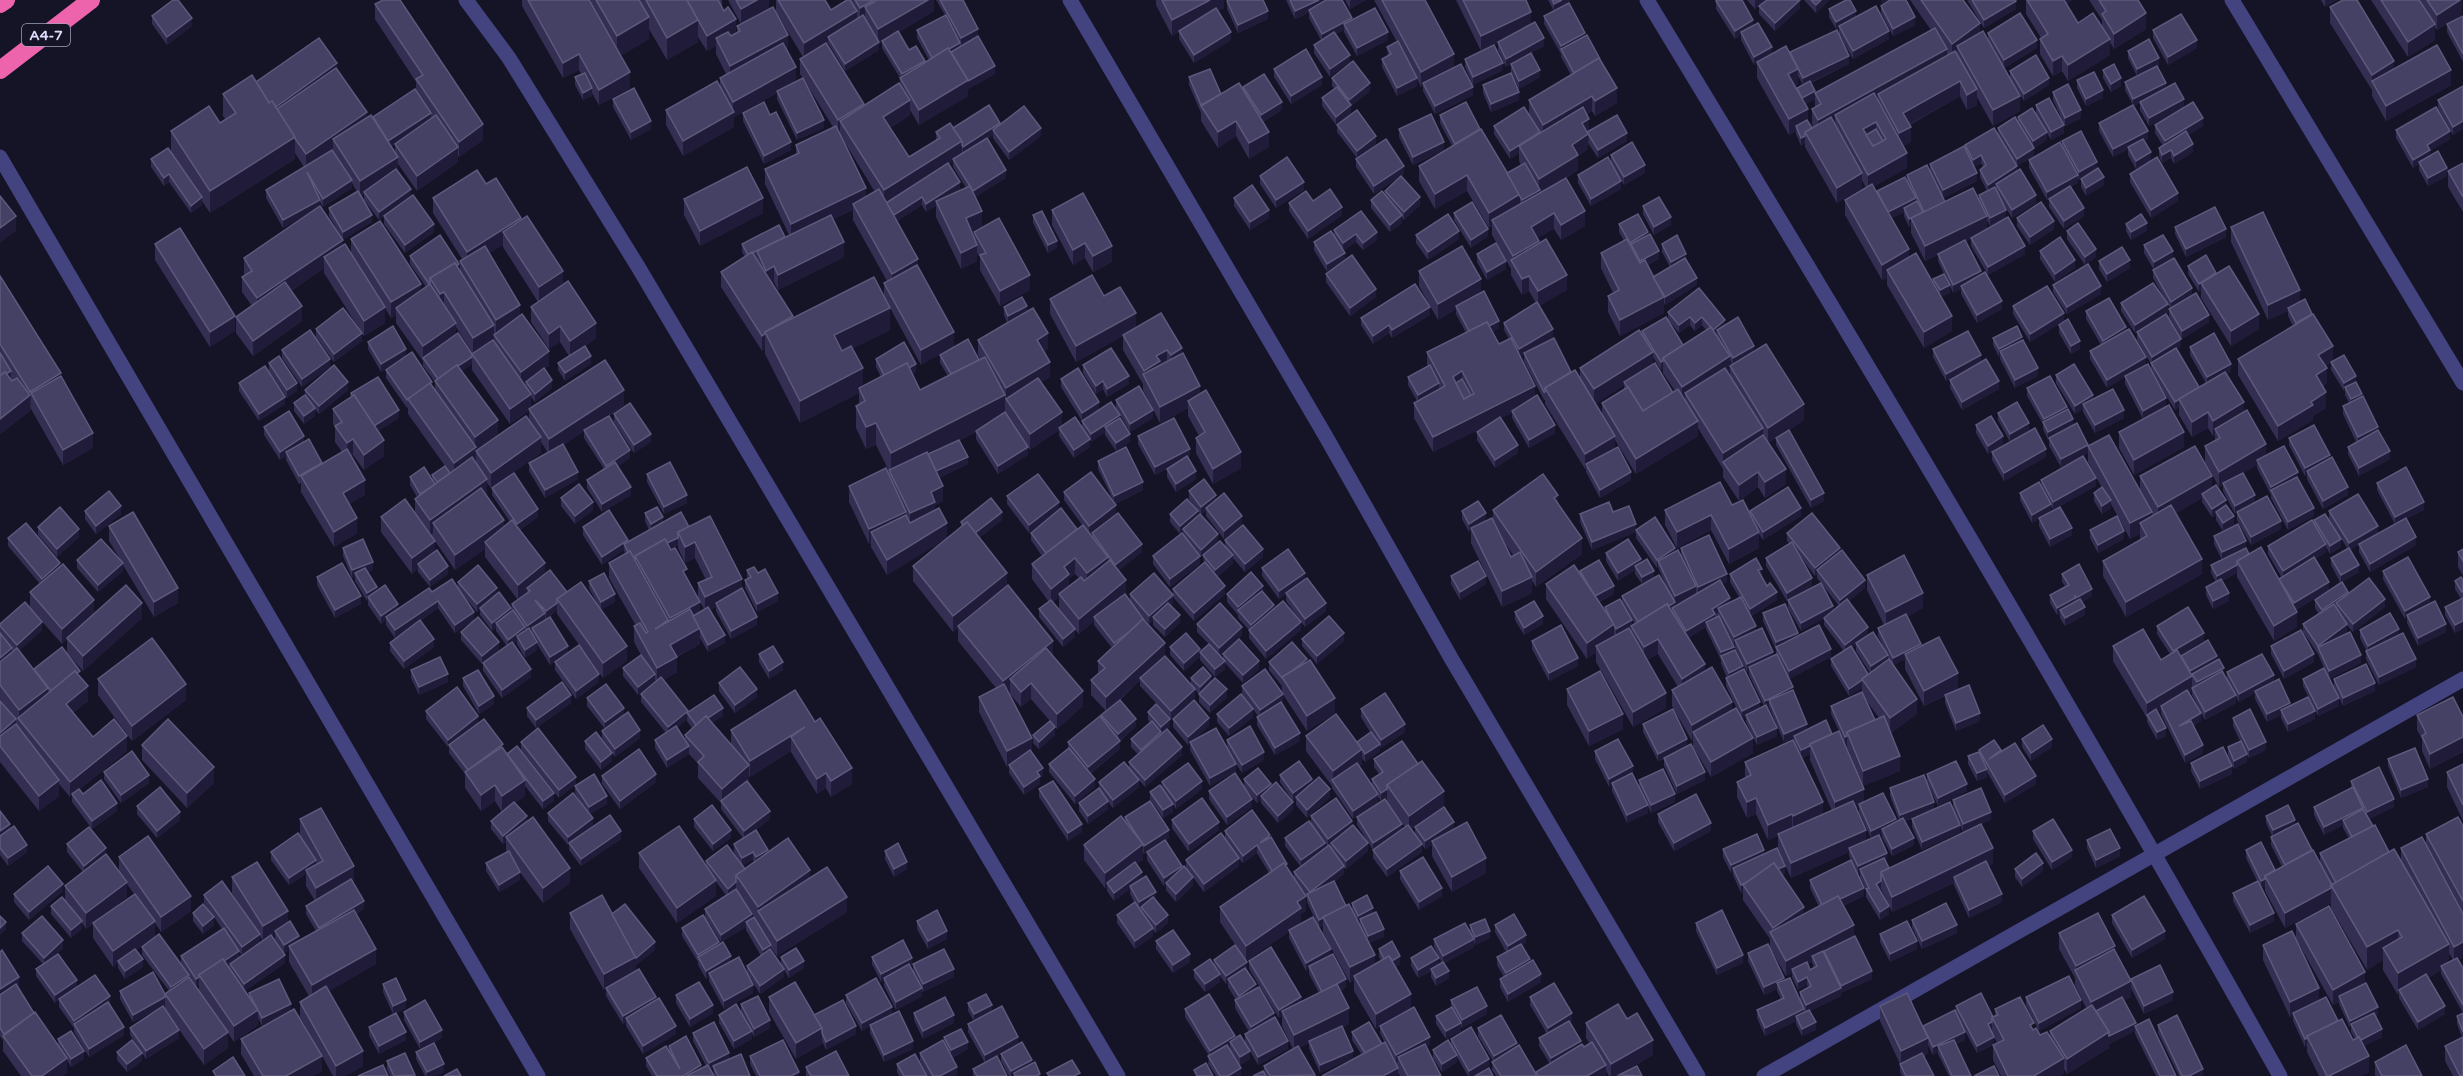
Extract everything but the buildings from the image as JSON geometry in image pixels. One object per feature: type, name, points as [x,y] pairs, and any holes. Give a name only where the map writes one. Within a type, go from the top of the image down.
[{"type":"highway","points":[[0,4],[6,0]]},
{"type":"highway","name":"A4-7","points":[[0,70],[91,0]]},
{"type":"street","points":[[466,0],[509,58],[637,265],[1118,1076]]},
{"type":"street","points":[[1070,0],[1325,435],[1451,658],[1698,1076]]},
{"type":"street","points":[[1647,0],[1862,355],[2155,853],[2280,1076]]},
{"type":"street","points":[[2232,0],[2463,383]]},
{"type":"street","points":[[0,157],[538,1076]]},
{"type":"street","points":[[1764,1076],[2463,680]]}]
